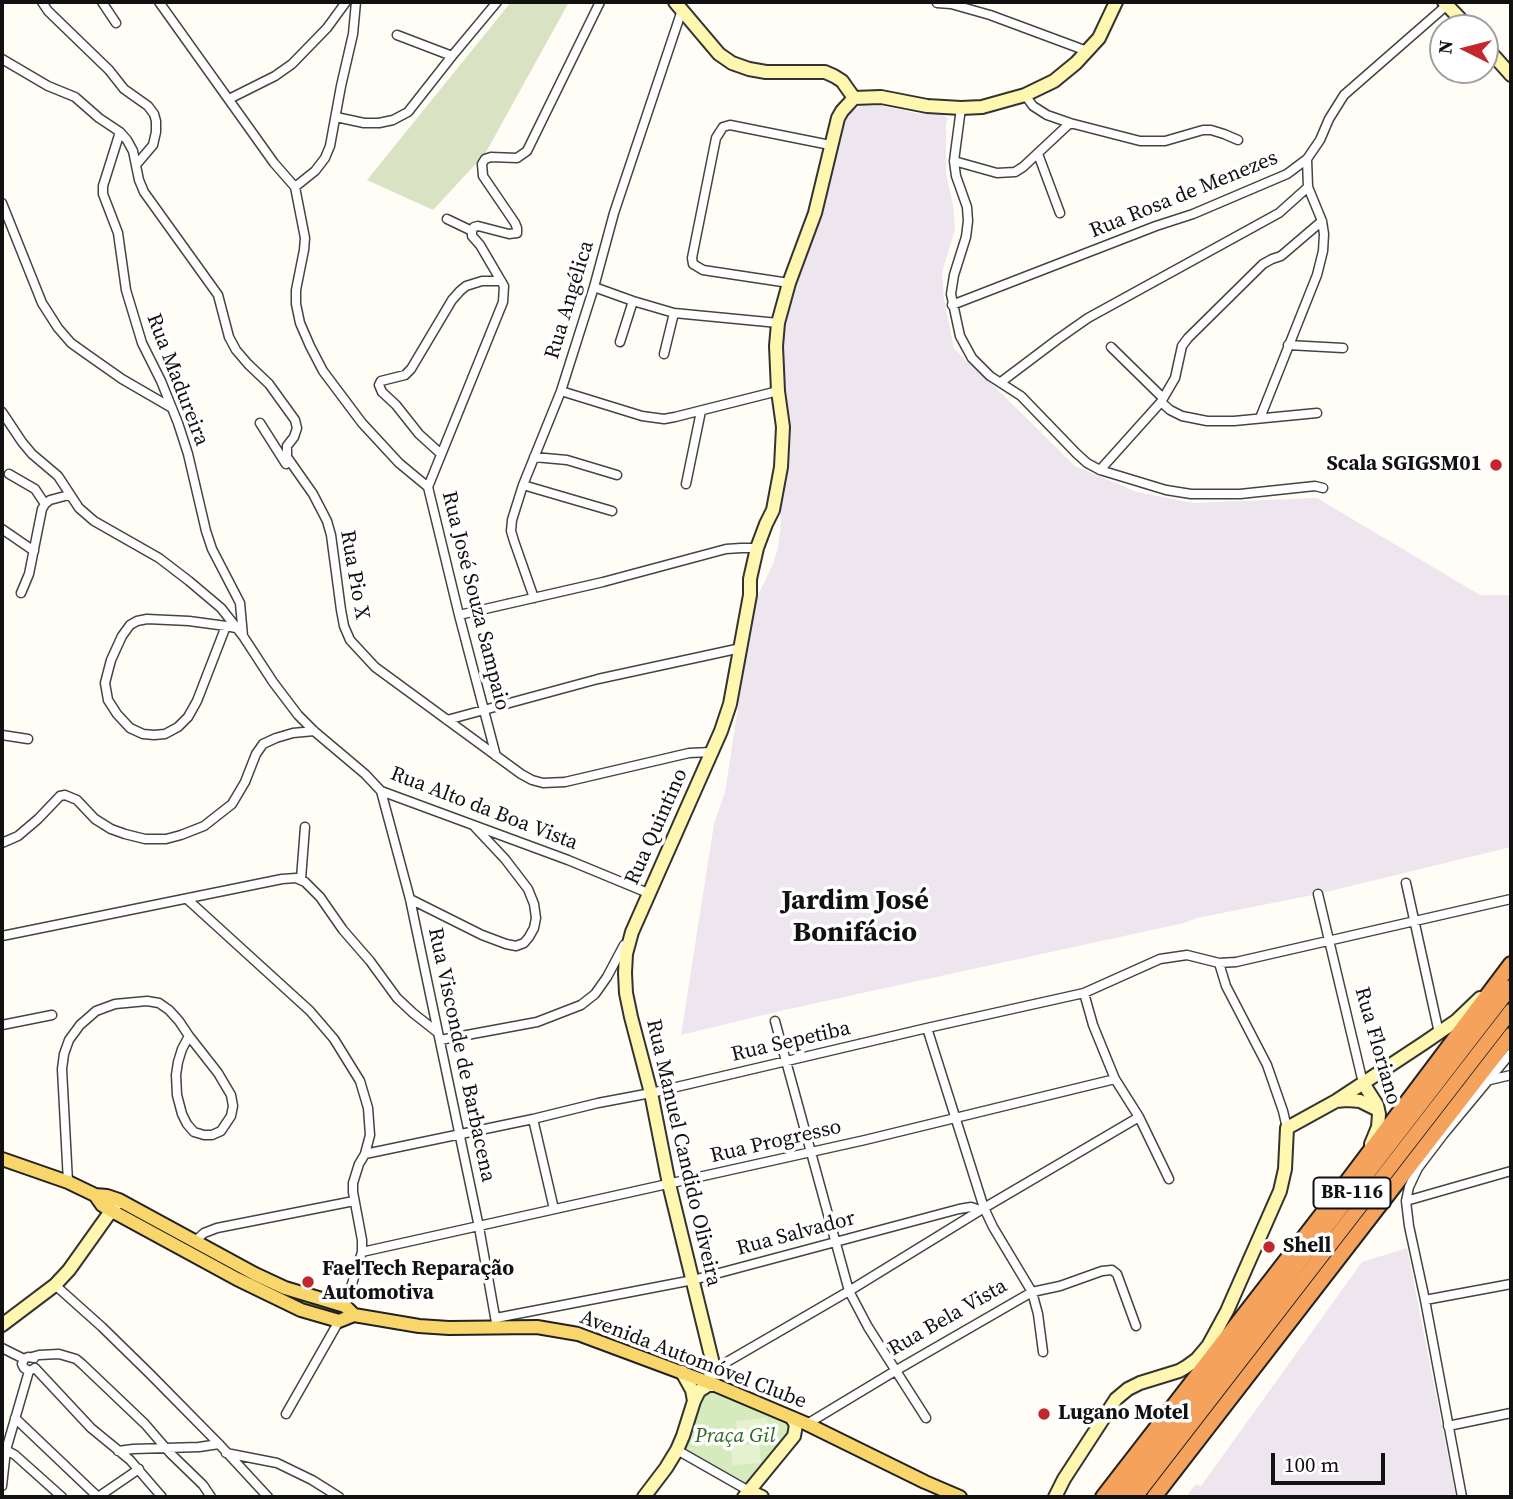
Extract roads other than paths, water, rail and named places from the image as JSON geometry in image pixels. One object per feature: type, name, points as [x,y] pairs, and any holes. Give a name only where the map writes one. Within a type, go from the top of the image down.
[{"type":"highway","name":"BR-116","points":[[1118,1497],[1456,1058],[1507,981],[1511,964]]},
{"type":"highway","name":"BR-116","points":[[1103,1497],[1359,1166],[1507,981]]},
{"type":"highway","name":"BR-116","points":[[1135,1497],[1511,1011]]},
{"type":"highway","name":"BR-116","points":[[1154,1497],[1511,1035]]},
{"type":"main road","points":[[678,6],[719,54],[732,63],[766,72],[825,72],[842,81],[855,98],[881,97],[927,106],[961,108],[982,107],[1025,95],[1054,81],[1076,63],[1099,38],[1116,2]]},
{"type":"main road","points":[[1499,62],[1511,75]]},
{"type":"main road","name":"Rua Quintino","points":[[632,932],[712,752],[730,704],[750,595],[750,579],[757,548],[773,510],[778,490],[783,427],[778,391],[778,323],[789,283],[815,213],[838,118],[855,98]]},
{"type":"main road","name":"Rua Manuel Candido Oliveira","points":[[632,932],[626,954],[626,993],[693,1280],[712,1379]]},
{"type":"main road","points":[[1047,1497],[1063,1479],[1116,1399],[1140,1382],[1186,1367],[1208,1346],[1227,1311],[1280,1191],[1285,1169],[1287,1128],[1336,1101],[1440,1032],[1507,981]]},
{"type":"main road","name":"Rua Floriano","points":[[1359,1166],[1378,1127],[1378,1110],[1363,1083]]},
{"type":"main road","points":[[1336,1101],[1360,1101],[1378,1110]]},
{"type":"main road","name":"Avenida Automóvel Clube","points":[[2,1159],[68,1182],[95,1195],[119,1200],[195,1241],[301,1310],[339,1321]]},
{"type":"main road","name":"Avenida Automóvel Clube","points":[[95,1195],[102,1205],[180,1248],[252,1280],[350,1310],[419,1326],[449,1328],[496,1323],[578,1334],[682,1372],[712,1379],[960,1497]]},
{"type":"main road","points":[[2,1325],[55,1285],[82,1253],[119,1200]]},
{"type":"main road","points":[[180,1248],[195,1241]]},
{"type":"main road","points":[[339,1321],[350,1310]]},
{"type":"main road","points":[[682,1372],[692,1390],[694,1401]]},
{"type":"main road","points":[[644,1497],[677,1450],[684,1437],[694,1401],[702,1387],[712,1379]]},
{"type":"main road","points":[[762,1497],[747,1494],[794,1436],[796,1425],[792,1418]]},
{"type":"main road","points":[[1055,1497],[1063,1479]]},
{"type":"street","points":[[42,2],[109,70],[124,89],[148,106],[154,114],[156,132],[153,145],[136,165]]},
{"type":"street","points":[[102,2],[117,23]]},
{"type":"street","name":"Rua José Souza Sampaio","points":[[159,2],[274,163],[295,187],[305,238],[296,290],[300,323],[323,371],[377,440],[399,463],[428,486],[496,755]]},
{"type":"street","points":[[229,99],[275,76],[292,64],[327,28],[346,2]]},
{"type":"street","points":[[295,187],[315,171],[326,158],[330,146],[353,34],[356,2]]},
{"type":"street","points":[[336,117],[379,124],[408,112],[497,2]]},
{"type":"street","points":[[428,486],[503,302],[504,286],[472,236],[472,231],[478,226],[509,234],[517,233],[515,223],[483,176],[482,164],[485,159],[491,157],[517,159],[527,150],[600,2]]},
{"type":"street","points":[[937,3],[951,4],[990,15],[1087,51]]},
{"type":"street","name":"Rua Rosa de Menezes","points":[[952,304],[1242,194],[1287,174],[1307,159],[1344,95],[1446,3]]},
{"type":"street","name":"Rua Angélica","points":[[534,598],[511,531],[512,520],[523,485],[561,391],[678,6]]},
{"type":"street","points":[[397,35],[452,56]]},
{"type":"street","points":[[2,59],[48,86],[75,97],[120,132],[133,151],[136,165]]},
{"type":"street","points":[[1025,95],[1040,111],[1070,123],[1140,141],[1165,141],[1211,130],[1238,140]]},
{"type":"street","points":[[961,108],[954,161],[956,177],[967,207],[968,221],[966,237],[951,285],[952,304],[965,348],[980,367],[1021,396],[1076,453],[1100,470],[1191,494],[1213,495],[1315,486],[1323,488]]},
{"type":"street","points":[[954,161],[984,170],[1014,172],[1038,154],[1070,123]]},
{"type":"street","points":[[789,283],[703,271],[694,264],[692,258],[716,138],[723,127],[730,125],[830,145]]},
{"type":"street","name":"Rua Madureira","points":[[120,132],[103,186],[103,194],[118,233],[126,290],[142,343],[173,408],[188,454],[206,531],[218,563],[240,603],[243,636]]},
{"type":"street","points":[[1038,154],[1060,213]]},
{"type":"street","points":[[1260,418],[1317,275],[1323,251],[1322,221],[1308,187],[1307,159]]},
{"type":"street","name":"Rua Pio X","points":[[136,165],[145,192],[218,295],[229,337],[236,350],[269,384],[295,420],[297,428],[287,446],[287,457],[320,507],[329,528],[344,626],[350,640],[375,667],[531,780],[543,783],[565,782],[689,753],[712,752]]},
{"type":"street","points":[[1001,382],[1088,318],[1279,214],[1308,187]]},
{"type":"street","points":[[2,203],[43,303],[58,328],[71,342],[122,379],[173,408]]},
{"type":"street","points":[[447,219],[472,231]]},
{"type":"street","points":[[1100,470],[1162,400],[1175,378],[1182,346],[1188,338],[1263,264],[1281,257],[1322,221]]},
{"type":"street","points":[[441,454],[419,434],[382,392],[379,385],[405,375],[411,369],[460,291],[482,281],[501,281]]},
{"type":"street","points":[[594,287],[674,313],[778,323]]},
{"type":"street","points":[[620,342],[633,301]]},
{"type":"street","points":[[664,354],[674,313]]},
{"type":"street","points":[[1288,345],[1343,348]]},
{"type":"street","points":[[1111,347],[1170,410],[1194,419],[1234,421],[1317,413]]},
{"type":"street","points":[[561,391],[653,418],[675,417],[778,391]]},
{"type":"street","points":[[686,484],[701,411]]},
{"type":"street","name":"Rua Alto da Boa Vista","points":[[2,412],[32,454],[58,476],[79,508],[94,521],[149,552],[189,580],[221,608],[298,715],[381,791],[568,860],[648,893]]},
{"type":"street","points":[[260,423],[285,463],[297,472]]},
{"type":"street","points":[[534,457],[567,460],[617,475]]},
{"type":"street","points":[[9,474],[35,489],[45,504]]},
{"type":"street","points":[[523,485],[612,511]]},
{"type":"street","points":[[21,593],[29,574],[42,509],[50,500],[69,495]]},
{"type":"street","points":[[2,530],[34,551]]},
{"type":"street","points":[[459,615],[603,582],[726,549],[757,548]]},
{"type":"street","points":[[226,626],[197,701],[188,717],[178,727],[165,734],[143,734],[131,728],[117,714],[108,700],[105,683],[111,660],[130,625],[147,619],[189,621],[226,626],[236,628]]},
{"type":"street","points":[[447,720],[598,679],[741,648]]},
{"type":"street","points":[[2,843],[18,836],[60,796],[70,796],[77,800],[95,819],[125,834],[145,839],[166,839],[181,835],[204,825],[232,804],[263,744],[293,733],[314,732]]},
{"type":"street","points":[[2,735],[28,739]]},
{"type":"street","name":"Rua Visconde de Barbacena","points":[[381,791],[410,899],[479,1227],[496,1323]]},
{"type":"street","points":[[410,899],[482,935],[516,946],[524,943],[536,918],[528,889],[473,824]]},
{"type":"street","points":[[301,879],[305,827]]},
{"type":"street","points":[[2,936],[282,879],[301,879],[320,897],[397,998],[439,1036]]},
{"type":"street","points":[[1406,883],[1440,1032]]},
{"type":"street","name":"Rua Floriano","points":[[1318,894],[1363,1083]]},
{"type":"street","points":[[187,899],[310,1011],[346,1056],[360,1081],[368,1108],[370,1135],[356,1173],[353,1192],[362,1252],[350,1310]]},
{"type":"street","points":[[1287,1128],[1267,1065],[1226,986],[1219,963],[1236,962],[1511,899]]},
{"type":"street","name":"Rua Quintino","points":[[439,1036],[537,1021],[582,1005],[595,994],[607,977],[632,932]]},
{"type":"street","name":"Rua Sepetiba","points":[[365,1154],[651,1093],[1084,993],[1160,958],[1187,955],[1219,963]]},
{"type":"street","points":[[1084,993],[1115,1079],[1139,1117],[1169,1180]]},
{"type":"street","points":[[68,1182],[62,1069],[69,1040],[80,1025],[96,1011],[115,1004],[147,1001],[159,1003],[169,1010],[180,1021],[231,1094],[231,1116],[220,1131],[212,1135],[204,1136],[194,1132],[187,1124],[177,1095],[178,1062],[181,1049],[189,1036]]},
{"type":"street","points":[[2,1026],[52,1015]]},
{"type":"street","points":[[775,1021],[849,1291],[868,1327],[926,1418]]},
{"type":"street","points":[[927,1028],[982,1209],[1032,1292],[1043,1352]]},
{"type":"street","points":[[1462,1497],[1406,1201],[1418,1168],[1511,1052]]},
{"type":"street","points":[[1490,1080],[1511,1074]]},
{"type":"street","name":"Rua Progresso","points":[[362,1252],[810,1152],[1115,1079]]},
{"type":"street","points":[[712,1379],[982,1209],[1139,1117]]},
{"type":"street","points":[[533,1119],[554,1209]]},
{"type":"street","points":[[1406,1201],[1511,1171]]},
{"type":"street","points":[[195,1241],[204,1233],[217,1228],[354,1201]]},
{"type":"street","name":"Rua Salvador","points":[[496,1323],[693,1280],[967,1207],[982,1209]]},
{"type":"street","name":"Rua Bela Vista","points":[[807,1424],[1032,1292],[1112,1270],[1117,1274],[1136,1325]]},
{"type":"street","points":[[1425,1300],[1511,1284]]},
{"type":"street","points":[[55,1285],[102,1327],[268,1497]]},
{"type":"street","points":[[286,1415],[339,1321]]},
{"type":"street","points":[[2,1348],[36,1362],[4,1450],[2,1486]]},
{"type":"street","points":[[28,1358],[59,1354],[76,1359],[145,1424],[203,1485],[211,1497]]},
{"type":"street","points":[[32,1369],[91,1428],[139,1469],[162,1497]]},
{"type":"street","points":[[1448,1426],[1511,1413]]},
{"type":"street","points":[[819,1430],[820,1416]]},
{"type":"street","points":[[15,1418],[98,1497],[139,1469]]},
{"type":"street","points":[[118,1451],[219,1444]]},
{"type":"street","points":[[4,1450],[34,1470],[62,1497]]},
{"type":"street","points":[[677,1450],[747,1494]]},
{"type":"street","points":[[226,1453],[277,1463],[312,1480],[338,1497]]},
{"type":"place","name":"Scala SGIGSM01","points":[[1496,465]]},
{"type":"place","name":"Shell","points":[[1269,1247]]},
{"type":"place","name":"FaelTech Reparação Automotiva","points":[[308,1282]]},
{"type":"place","name":"Lugano Motel","points":[[1044,1414]]},
{"type":"district","name":"Jardim José Bonifácio","points":[[855,918]]},
{"type":"park label","name":"Praça Gil","points":[[735,1437]]}]
